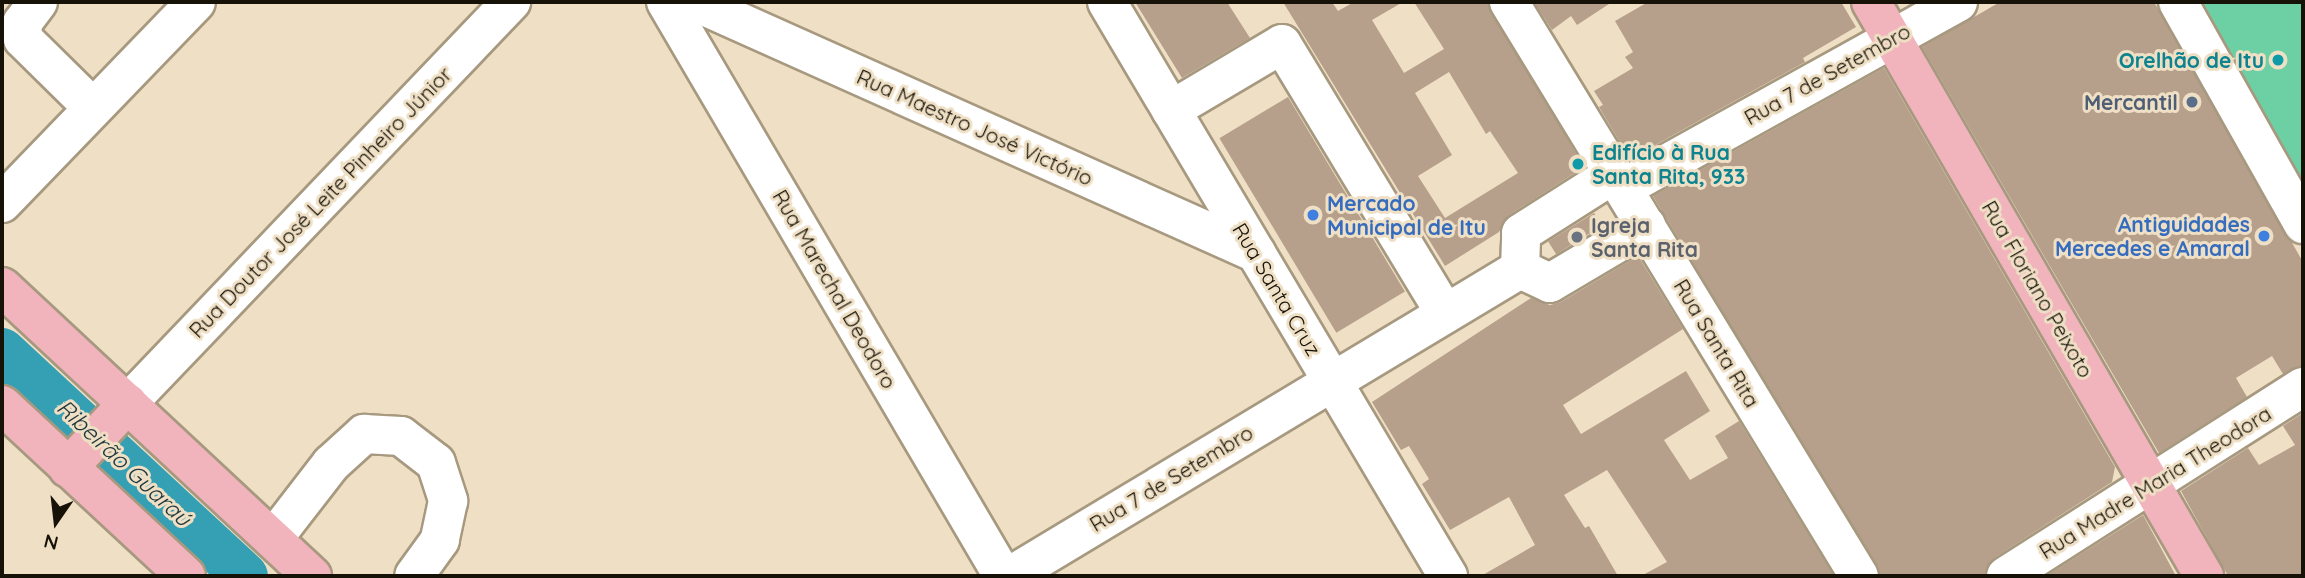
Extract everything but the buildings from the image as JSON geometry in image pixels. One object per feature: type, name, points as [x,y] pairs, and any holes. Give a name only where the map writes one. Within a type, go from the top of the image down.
[{"type":"main road","name":"Rua Floriano Peixoto","points":[[1871,2],[2204,576]]},
{"type":"main road","points":[[2,287],[119,412],[273,539],[312,576]]},
{"type":"main road","points":[[5,412],[76,459],[186,576]]},
{"type":"main road","points":[[76,459],[119,412]]},
{"type":"street","points":[[38,2],[22,23],[23,39],[93,108]]},
{"type":"street","points":[[2,203],[195,2]]},
{"type":"street","name":"Rua Doutor José Leite Pinheiro Júnior","points":[[119,412],[511,2]]},
{"type":"street","name":"Rua Marechal Deodoro","points":[[666,2],[1003,576]]},
{"type":"street","name":"Rua Maestro José Victório","points":[[695,2],[1256,253]]},
{"type":"street","name":"Rua Santa Cruz","points":[[1107,2],[1448,576]]},
{"type":"street","name":"Rua Santa Rita","points":[[1509,2],[1859,576]]},
{"type":"street","name":"Rua 7 de Setembro","points":[[1520,269],[1521,233],[1958,2]]},
{"type":"street","points":[[2178,2],[2303,224]]},
{"type":"street","points":[[1171,110],[1282,44],[1462,304],[1520,269],[1550,283],[1646,226]]},
{"type":"street","name":"Rua 7 de Setembro","points":[[1010,576],[1331,380],[1462,304]]},
{"type":"street","name":"Rua Madre Maria Theodora","points":[[2006,576],[2303,387]]},
{"type":"street","points":[[273,539],[331,464],[364,434],[401,436],[436,463],[448,501],[440,540],[414,576]]},
{"type":"green space","points":[[2190,2],[2303,2],[2303,207]]},
{"type":"waterway","name":"Ribeirão Guaraú","points":[[2,351],[245,576]]},
{"type":"place","name":"Orelhão de Itu","points":[[2278,60]]},
{"type":"place","name":"Mercantil","points":[[2192,102]]},
{"type":"place","name":"Edifício à Rua Santa Rita, 933","points":[[1578,164]]},
{"type":"place","name":"Mercado Municipal de Itu","points":[[1313,215]]},
{"type":"place","name":"Antiguidades Mercedes e Amaral","points":[[2264,236]]},
{"type":"place","name":"Igreja Santa Rita","points":[[1577,237]]}]
